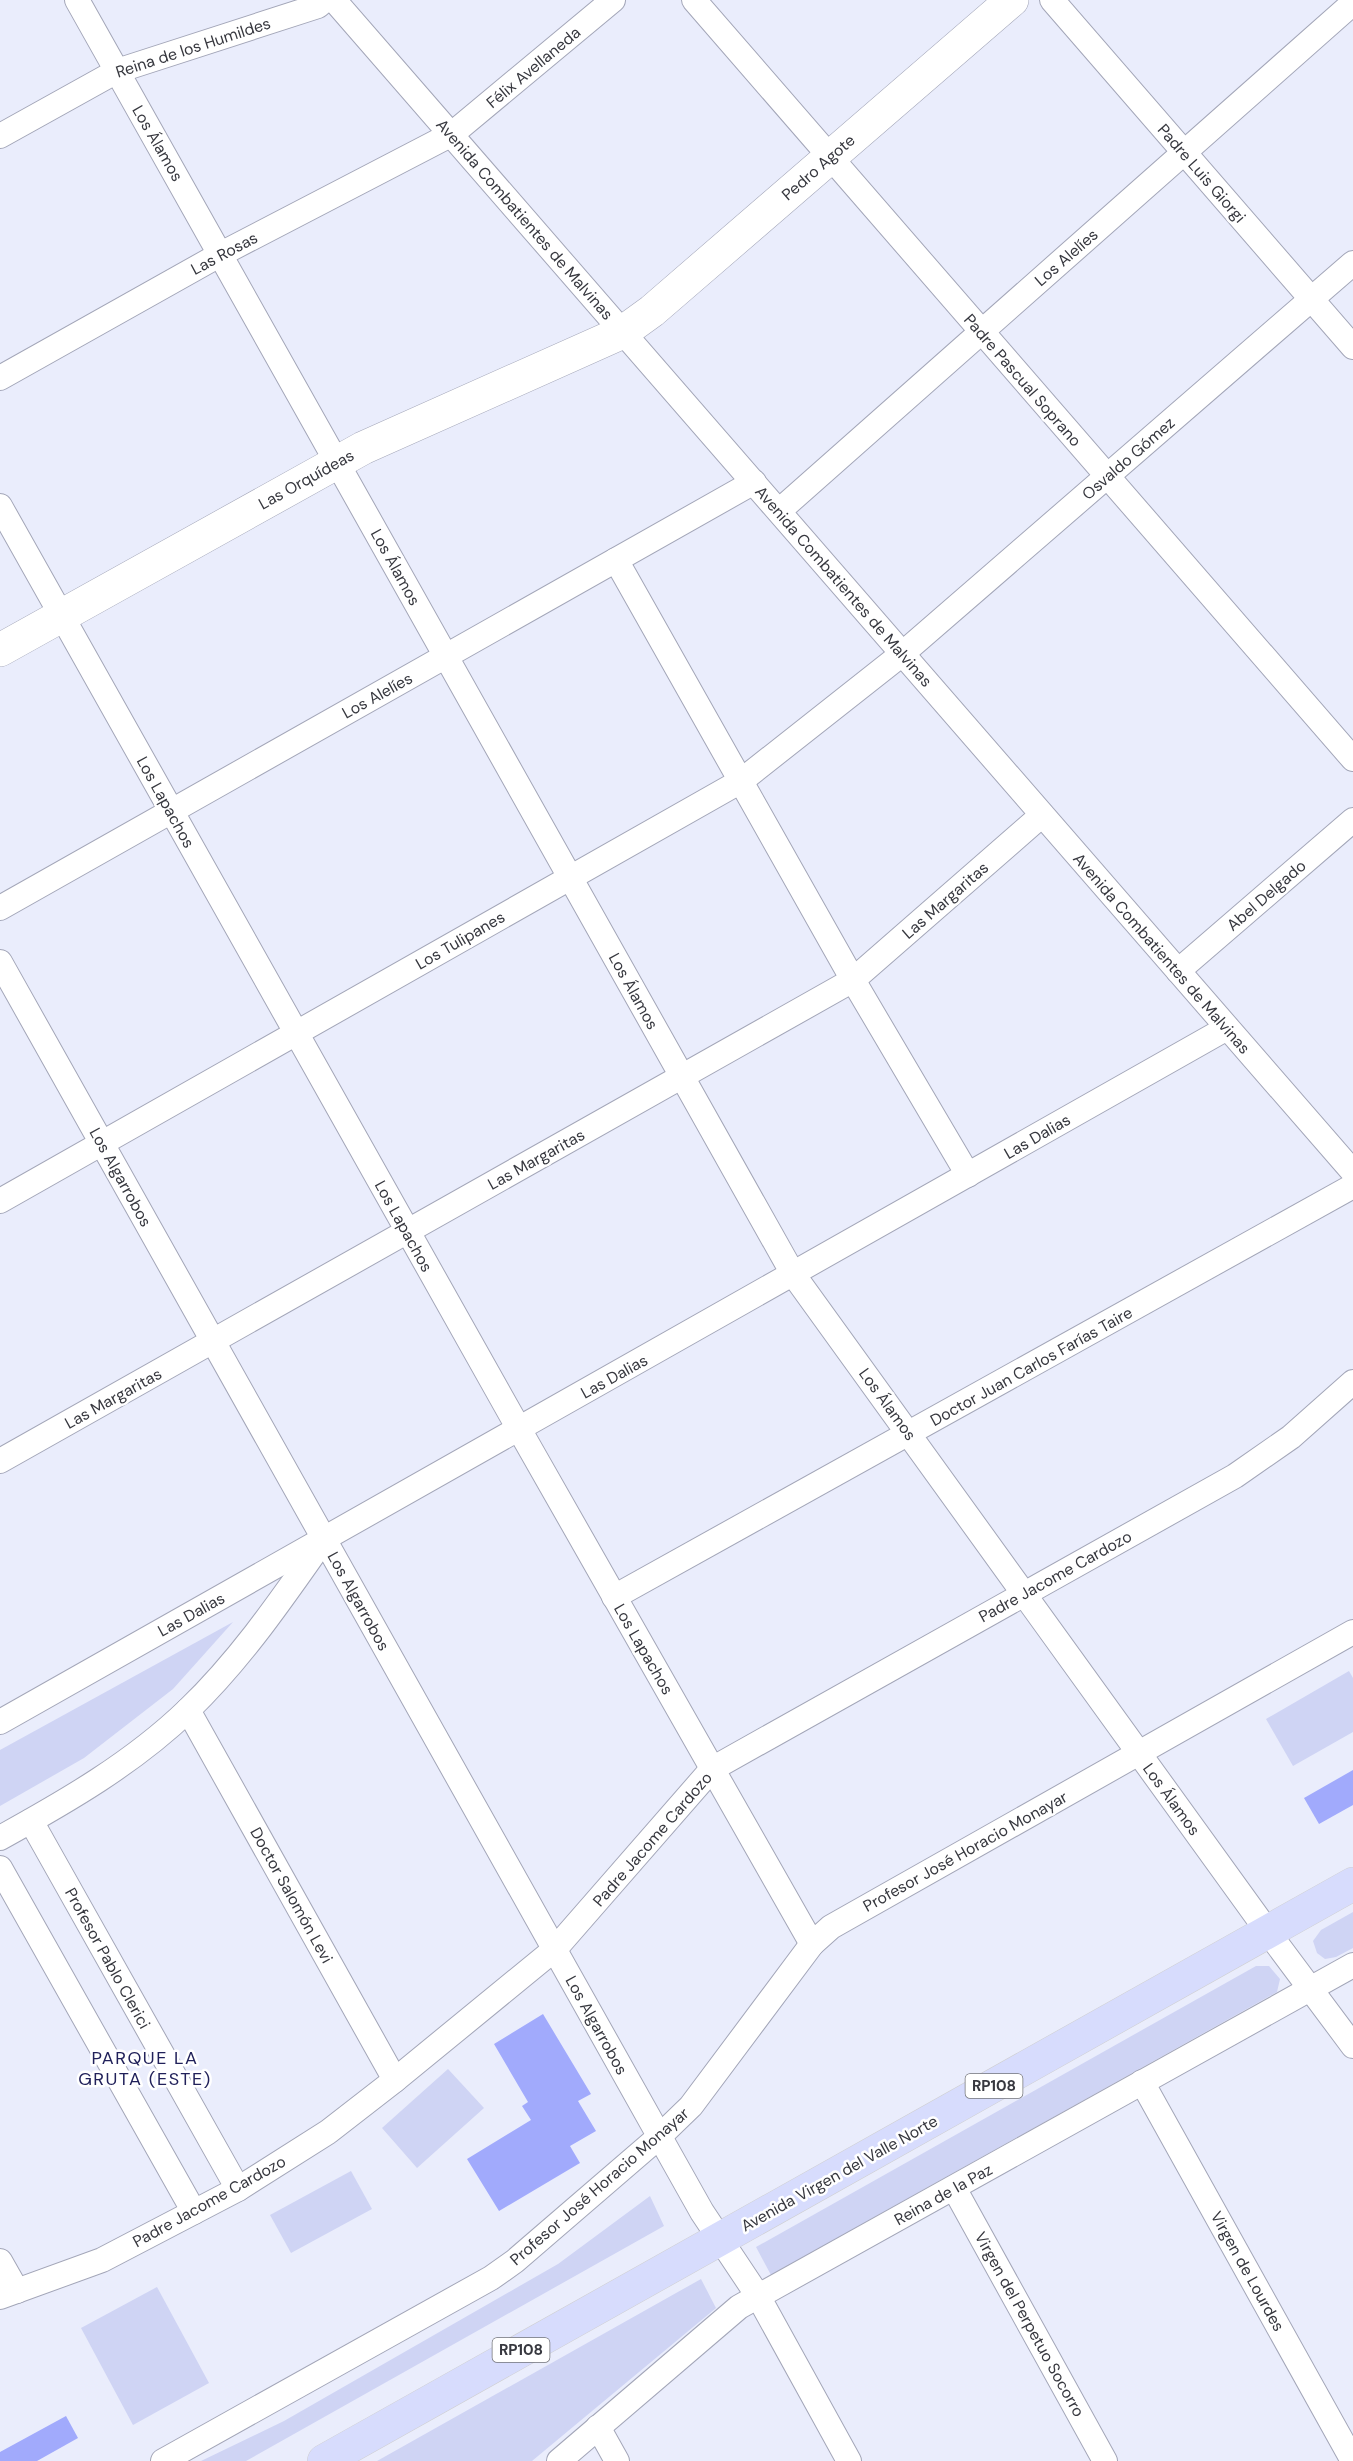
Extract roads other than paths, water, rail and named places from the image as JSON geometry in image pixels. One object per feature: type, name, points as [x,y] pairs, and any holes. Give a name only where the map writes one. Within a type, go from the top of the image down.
[{"type":"main road","name":"Avenida Virgen del Valle Norte","points":[[324,2461],[1353,1884]]},
{"type":"street","name":"Los Álamos","points":[[77,0],[794,1274],[1268,1932],[1312,1988],[1353,2046]]},
{"type":"street","name":"Reina de los Humildes","points":[[0,136],[117,71],[318,6],[325,0]]},
{"type":"street","name":"Avenida Combatientes de Malvinas","points":[[334,0],[1353,1172]]},
{"type":"street","name":"Félix Avellaneda","points":[[452,134],[613,0]]},
{"type":"street","name":"Padre Pascual Soprano","points":[[694,0],[1353,759]]},
{"type":"street","name":"Pedro Agote","points":[[623,332],[652,311],[1012,0]]},
{"type":"street","name":"Padre Luis Giorgi","points":[[1052,0],[1353,347]]},
{"type":"street","name":"Los Alelíes","points":[[779,511],[1353,3]]},
{"type":"street","name":"Las Rosas","points":[[0,378],[221,254],[452,134]]},
{"type":"street","name":"Osvaldo Gómez","points":[[902,654],[1353,263]]},
{"type":"street","name":"Las Orquídeas","points":[[0,650],[337,461],[623,332]]},
{"type":"street","name":"Los Alelíes","points":[[0,908],[754,482]]},
{"type":"street","name":"Los Lapachos","points":[[0,506],[407,1231],[812,1944]]},
{"type":"street","points":[[616,560],[853,980],[968,1175]]},
{"type":"street","name":"Los Tulipanes","points":[[0,1201],[741,781],[902,654]]},
{"type":"street","name":"Las Margaritas","points":[[0,1461],[853,980],[1042,815]]},
{"type":"street","name":"Abel Delgado","points":[[1179,971],[1353,820]]},
{"type":"street","name":"Los Algarrobos","points":[[0,962],[660,2136],[719,2240],[758,2296],[849,2461]]},
{"type":"street","name":"Las Dalias","points":[[0,1722],[1227,1028]]},
{"type":"street","name":"Doctor Juan Carlos Farías Taire","points":[[614,1597],[1353,1186]]},
{"type":"street","name":"Padre Jacome Cardozo","points":[[9,2294],[102,2260],[238,2189],[328,2132],[555,1949],[712,1769],[1235,1476],[1291,1437],[1353,1382]]},
{"type":"street","points":[[0,1838],[91,1787],[130,1759],[188,1710],[251,1641],[324,1539]]},
{"type":"street","name":"Profesor José Horacio Monayar","points":[[163,2461],[491,2278],[515,2261],[660,2136],[691,2106],[812,1944],[831,1928],[1353,1632]]},
{"type":"street","name":"Doctor Salomón Levi","points":[[188,1710],[395,2080]]},
{"type":"street","name":"Profesor Pablo Clerici","points":[[31,1821],[238,2189]]},
{"type":"street","points":[[0,1868],[194,2212]]},
{"type":"street","name":"Reina de la Paz","points":[[559,2461],[739,2307],[1353,1965]]},
{"type":"street","name":"Virgen de Lourdes","points":[[1142,2082],[1353,2461]]},
{"type":"street","name":"Virgen del Perpetuo Socorro","points":[[954,2188],[1105,2461]]},
{"type":"street","points":[[0,2261],[9,2294]]},
{"type":"street","points":[[598,2427],[617,2461]]},
{"type":"district","name":"PARQUE LA GRUTA (ESTE)","points":[[145,2068]]}]
